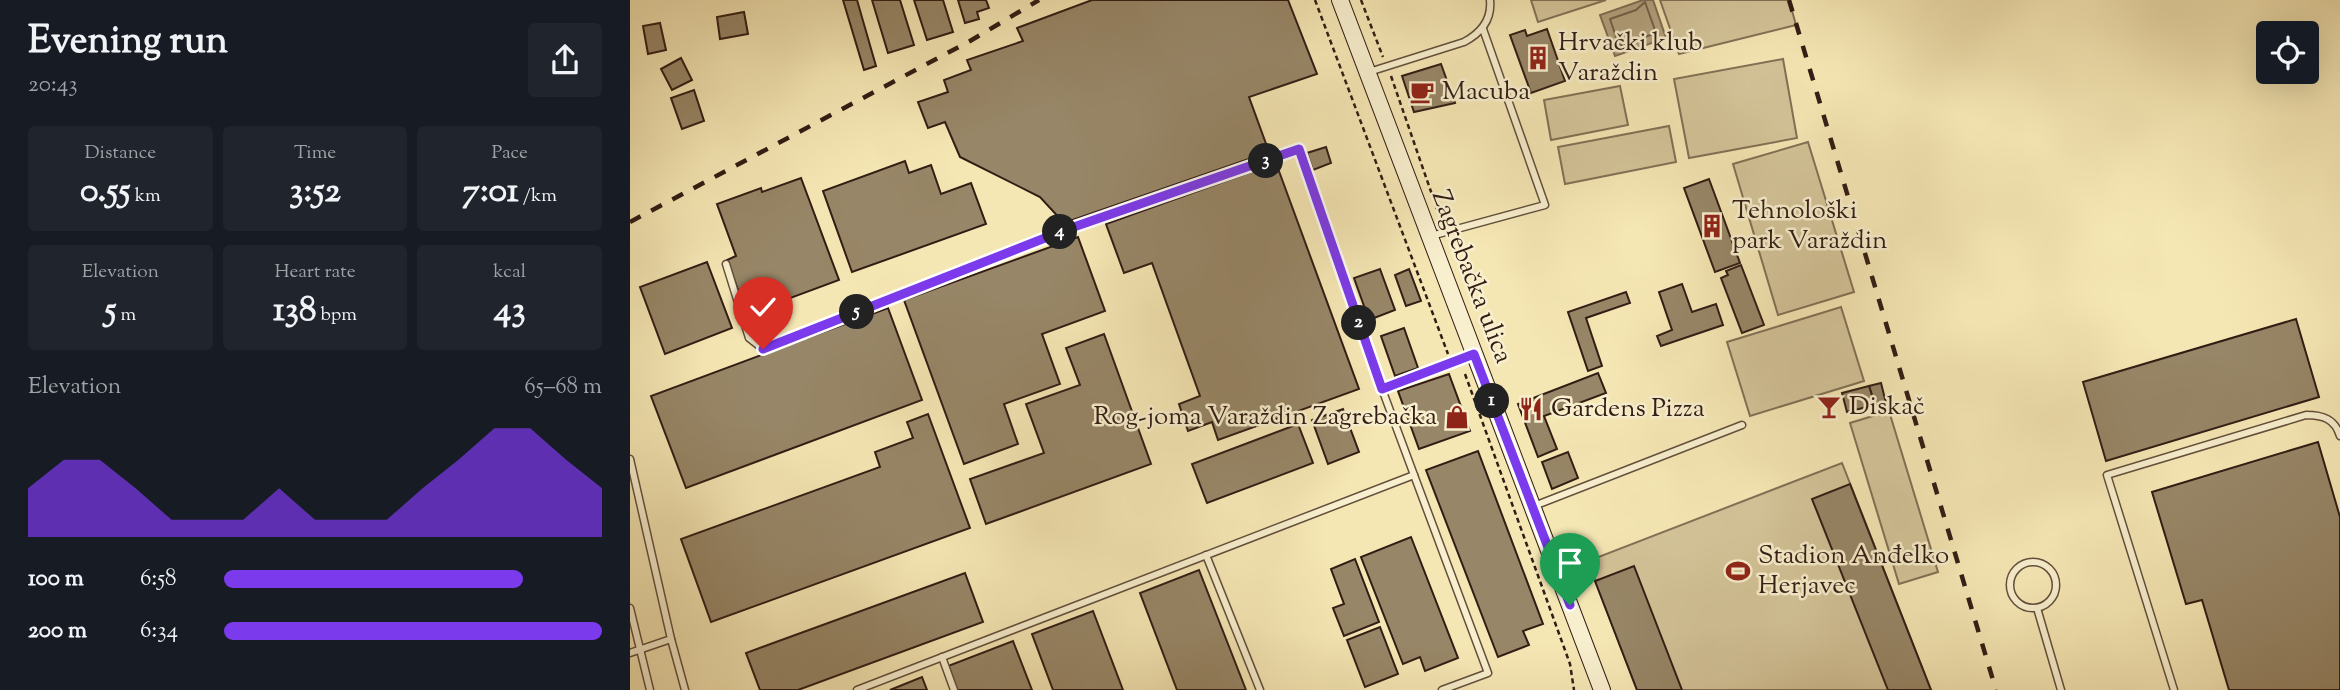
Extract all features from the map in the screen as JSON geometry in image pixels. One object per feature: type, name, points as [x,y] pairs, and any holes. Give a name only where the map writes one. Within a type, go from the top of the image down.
[{"type":"main road","name":"Zagrebačka ulica","points":[[1340,0],[1429,236],[1467,357],[1532,507],[1602,690]]},
{"type":"lane","points":[[1367,73],[1464,42],[1483,29],[1490,11],[1490,0]]},
{"type":"lane","points":[[1429,236],[1545,205],[1483,29]]},
{"type":"lane","points":[[726,264],[749,338],[763,349],[1068,229],[1299,149],[1413,475],[1488,673],[1442,690]]},
{"type":"lane","points":[[1382,389],[1467,357]]},
{"type":"lane","points":[[2174,690],[2107,475],[2306,415],[2326,418],[2334,423],[2340,436]]},
{"type":"lane","points":[[1532,507],[1742,425]]},
{"type":"lane","points":[[630,459],[685,690]]},
{"type":"lane","points":[[857,690],[1413,475]]},
{"type":"lane","points":[[1206,555],[1260,690]]},
{"type":"lane","points":[[2028,563],[2045,566],[2055,580],[2052,597],[2037,608],[2021,604],[2014,598],[2011,590],[2010,581],[2014,573],[2028,563]]},
{"type":"lane","points":[[630,608],[650,690]]},
{"type":"lane","points":[[2037,608],[2062,690]]},
{"type":"lane","points":[[630,653],[671,639]]},
{"type":"lane","points":[[942,657],[954,690]]},
{"type":"path","points":[[1315,0],[1451,363]]},
{"type":"path","points":[[1361,0],[1380,47]]},
{"type":"path","points":[[1392,80],[1440,216]]},
{"type":"path","points":[[1467,357],[1570,664],[1574,690]]},
{"type":"shaded area","points":[[1531,0],[1606,0],[1538,22]]},
{"type":"shaded area","points":[[1660,0],[1789,0],[1796,25],[1679,54]]},
{"type":"shaded area","points":[[1783,59],[1797,138],[1689,158],[1674,79]]},
{"type":"shaded area","points":[[1620,86],[1628,125],[1551,140],[1544,100]]},
{"type":"shaded area","points":[[1669,126],[1676,162],[1565,184],[1558,147]]},
{"type":"shaded area","points":[[1808,142],[1854,292],[1778,315],[1733,164]]},
{"type":"shaded area","points":[[1841,307],[1864,381],[1750,416],[1727,342]]},
{"type":"shaded area","points":[[1889,411],[1938,572],[1899,584],[1850,423]]},
{"type":"shaded area","name":"Stadion Anđelko Herjavec","points":[[1842,463],[1931,690],[1637,690],[1588,561]]},
{"type":"water","points":[[1643,0],[1653,0],[1666,38],[1615,56],[1600,15]]},
{"type":"building","points":[[843,0],[857,0],[876,66],[864,70]]},
{"type":"building","points":[[872,0],[900,0],[914,45],[888,53]]},
{"type":"building","points":[[914,0],[943,0],[953,32],[927,40]]},
{"type":"building","points":[[958,0],[986,0],[989,8],[977,12],[979,19],[965,23]]},
{"type":"building","points":[[1092,0],[1288,0],[1317,74],[1249,97],[1269,152],[1064,223],[1040,197],[960,157],[945,122],[928,128],[918,102],[948,92],[944,80],[971,70],[967,60],[1023,41],[1017,28]]},
{"type":"building","points":[[744,12],[748,34],[720,39],[717,17]]},
{"type":"building","points":[[660,23],[666,50],[648,54],[643,26]]},
{"type":"building","name":"Hrvački klub Varaždin","points":[[1547,29],[1565,81],[1531,93],[1510,35],[1525,30],[1527,36]]},
{"type":"building","points":[[681,58],[692,80],[672,90],[661,69]]},
{"type":"building","points":[[1441,64],[1455,103],[1414,112],[1402,76]]},
{"type":"building","points":[[694,90],[704,121],[682,129],[671,98]]},
{"type":"building","points":[[1326,147],[1331,163],[1313,170],[1307,153]]},
{"type":"building","points":[[905,161],[909,173],[931,165],[941,194],[971,183],[986,224],[852,272],[823,191]]},
{"type":"building","points":[[1276,163],[1359,389],[1218,440],[1212,422],[1188,431],[1179,404],[1200,396],[1152,263],[1124,273],[1106,224]]},
{"type":"building","points":[[801,178],[839,280],[747,314],[727,260],[736,256],[717,204],[761,188],[762,192]]},
{"type":"building","name":"Tehnološki park Varaždin","points":[[1709,179],[1740,263],[1715,272],[1684,188]]},
{"type":"building","points":[[1078,237],[1105,311],[1042,334],[1060,384],[1004,404],[1018,444],[964,464],[904,300]]},
{"type":"building","points":[[707,262],[732,328],[665,354],[640,287]]},
{"type":"building","points":[[1741,265],[1764,325],[1742,333],[1721,278],[1728,275],[1726,271]]},
{"type":"building","points":[[1380,269],[1395,310],[1369,320],[1354,278]]},
{"type":"building","points":[[1409,269],[1421,301],[1406,306],[1395,275]]},
{"type":"building","points":[[1682,284],[1692,312],[1716,304],[1723,325],[1661,346],[1657,336],[1672,330],[1659,292]]},
{"type":"building","points":[[1626,292],[1630,303],[1586,318],[1602,366],[1588,371],[1568,312]]},
{"type":"building","points":[[888,308],[922,400],[686,488],[651,396]]},
{"type":"building","points":[[2296,319],[2319,397],[2106,461],[2083,382]]},
{"type":"building","points":[[1404,328],[1418,368],[1395,376],[1381,336]]},
{"type":"building","points":[[1104,334],[1151,464],[986,524],[970,479],[1044,453],[1026,404],[1080,385],[1066,348]]},
{"type":"building","points":[[1598,373],[1606,393],[1544,416],[1557,449],[1538,457],[1518,404]]},
{"type":"building","points":[[1449,374],[1470,431],[1419,449],[1398,391]]},
{"type":"building","points":[[1881,383],[1886,403],[1875,405],[1869,386]]},
{"type":"building","points":[[1869,386],[1875,405],[1847,412],[1842,393]]},
{"type":"building","points":[[1343,409],[1359,452],[1328,464],[1312,420]]},
{"type":"building","points":[[928,414],[970,528],[711,622],[681,539],[880,467],[875,452],[913,438],[907,422]]},
{"type":"building","points":[[1298,424],[1313,463],[1207,503],[1192,464]]},
{"type":"building","points":[[2318,442],[2340,517],[2340,690],[2229,690],[2202,600],[2186,604],[2152,492]]},
{"type":"building","points":[[1478,451],[1543,624],[1523,631],[1529,645],[1498,657],[1426,470]]},
{"type":"building","points":[[1568,452],[1578,478],[1552,489],[1542,462]]},
{"type":"building","points":[[1850,484],[1931,690],[1888,690],[1812,499]]},
{"type":"building","points":[[1411,537],[1458,658],[1425,671],[1420,657],[1403,664],[1361,557]]},
{"type":"building","points":[[1355,559],[1379,622],[1344,636],[1333,608],[1344,604],[1331,569]]},
{"type":"building","points":[[1634,566],[1682,690],[1637,690],[1595,581]]},
{"type":"building","points":[[1199,570],[1246,690],[1177,690],[1140,593]]},
{"type":"building","points":[[965,573],[983,622],[798,690],[760,690],[746,653]]},
{"type":"building","points":[[1093,611],[1123,690],[1053,690],[1032,634]]},
{"type":"building","points":[[1380,627],[1398,674],[1365,687],[1347,640]]},
{"type":"building","points":[[1013,641],[1032,690],[957,690],[948,666]]},
{"type":"building","points":[[922,677],[927,690],[890,690]]},
{"type":"railway","points":[[630,222],[970,41],[1039,0]]},
{"type":"railway","points":[[1789,0],[1996,690]]},
{"type":"place","name":"Hrvački klub Varaždin","points":[[1538,58]]},
{"type":"place","name":"Macuba","points":[[1422,92]]},
{"type":"place","name":"Tehnološki park Varaždin","points":[[1712,226]]},
{"type":"place","name":"Diskač","points":[[1829,407]]},
{"type":"place","name":"Gardens Pizza","points":[[1531,409]]},
{"type":"place","name":"Rog-joma Varaždin Zagrebačka","points":[[1457,417]]},
{"type":"place","name":"Stadion Anđelko Herjavec","points":[[1738,571]]},
{"type":"route","points":[[763,349],[1068,229],[1299,149],[1382,389],[1474,354],[1570,605]]}]
